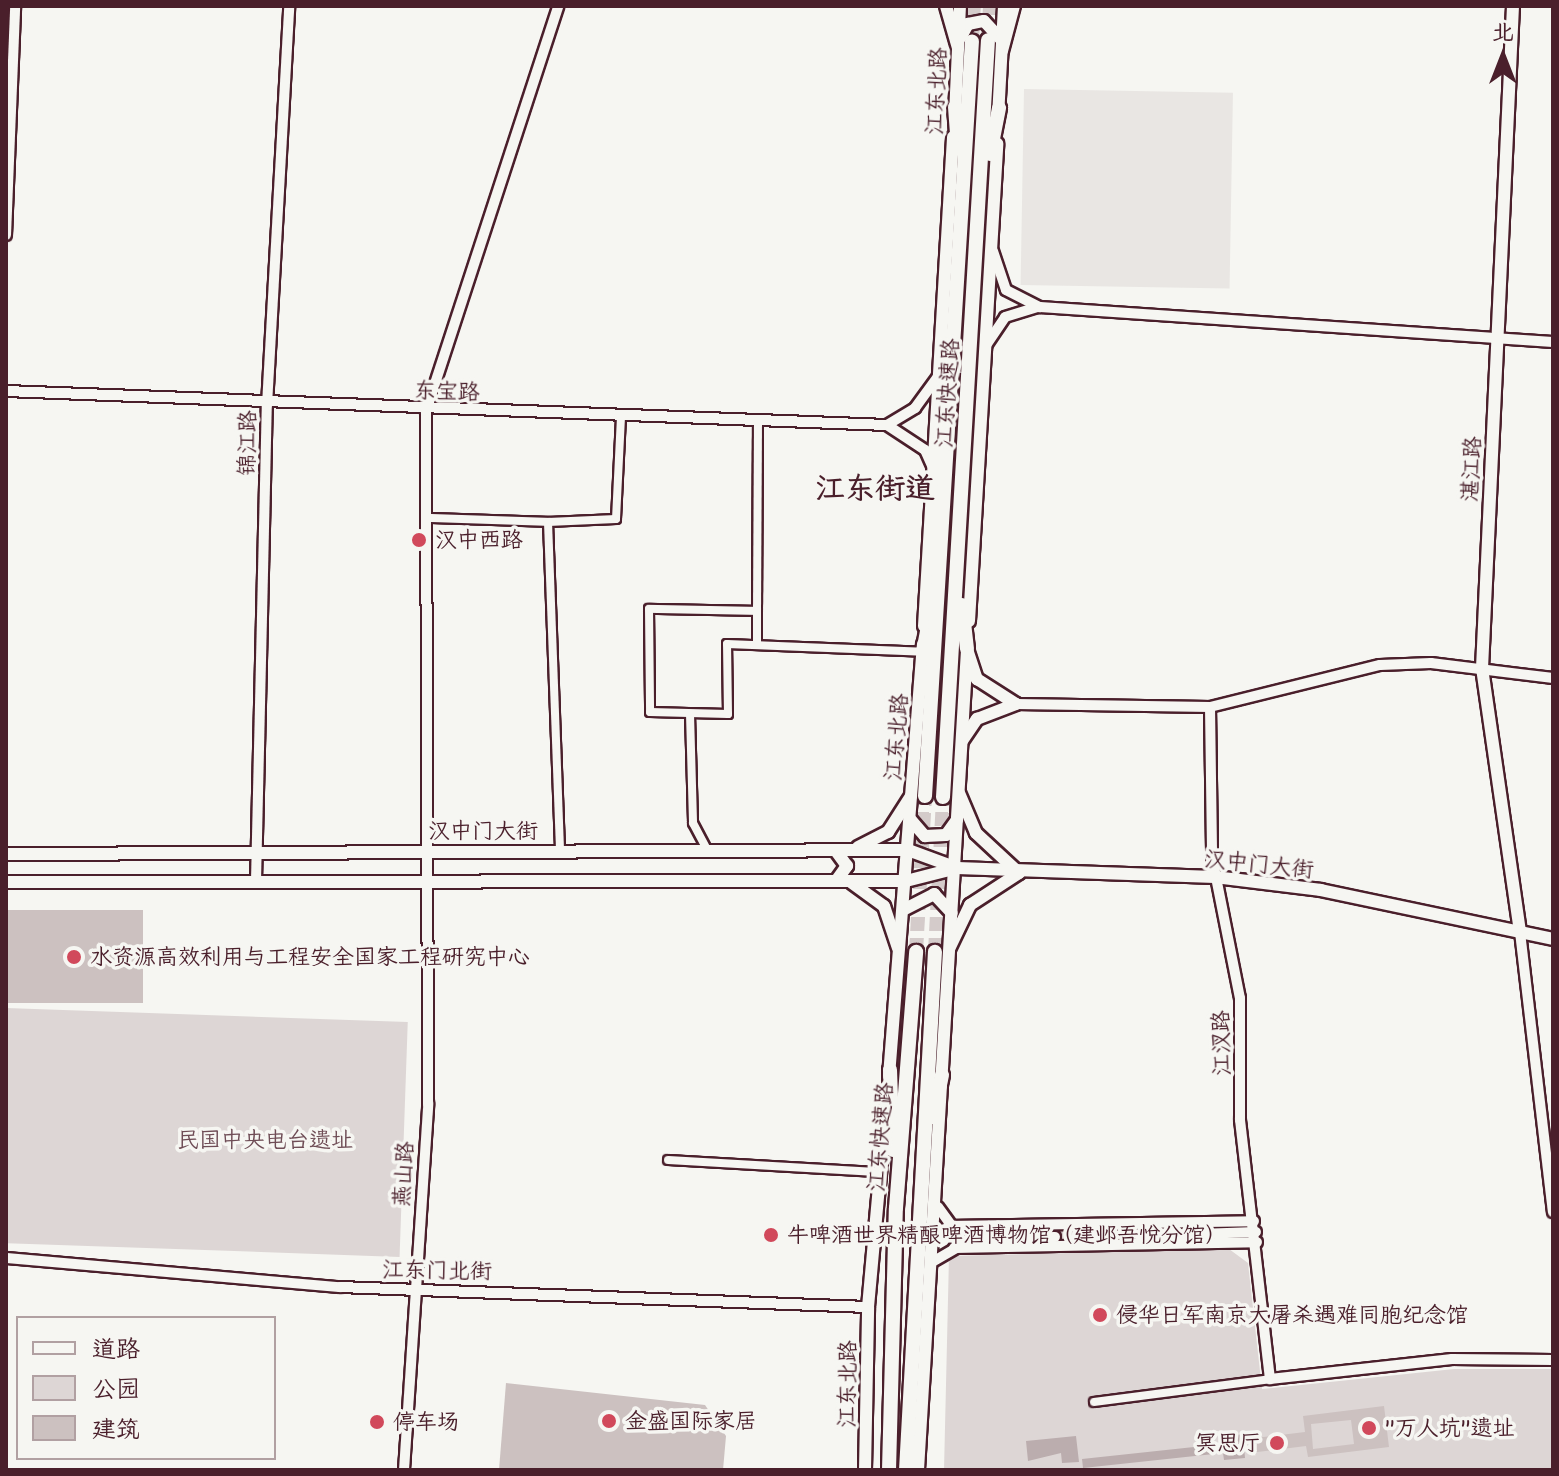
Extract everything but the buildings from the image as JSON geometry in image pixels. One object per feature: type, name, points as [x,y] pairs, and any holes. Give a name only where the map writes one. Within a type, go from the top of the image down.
[{"type":"highway","name":"江东快速路","points":[[918,796],[941,561],[962,206],[963,44]]},
{"type":"highway","name":"江东快速路","points":[[943,797],[980,206],[997,44]]},
{"type":"highway","points":[[955,107],[962,206]]},
{"type":"highway","points":[[980,206],[999,108]]},
{"type":"highway","points":[[923,652],[941,561]]},
{"type":"highway","points":[[958,562],[967,649]]},
{"type":"highway","name":"江东快速路","points":[[906,1470],[923,1168],[942,950]]},
{"type":"highway","name":"江东快速路","points":[[889,1470],[896,1208],[916,952]]},
{"type":"highway","points":[[890,1070],[896,1208]]},
{"type":"highway","points":[[923,1168],[942,1075]]},
{"type":"main road","points":[[946,6],[963,44]]},
{"type":"main road","name":"江东北路","points":[[865,1470],[868,1307],[877,1172],[890,1070],[910,819],[918,796],[923,652],[955,107],[963,44],[960,6]]},
{"type":"main road","points":[[997,44],[1004,6]]},
{"type":"main road","points":[[997,44],[1014,6]]},
{"type":"main road","name":"湛江路","points":[[1513,6],[1482,668],[1520,932]]},
{"type":"main road","points":[[918,1470],[938,1207],[942,950],[952,913],[957,868],[957,820],[999,108],[997,44],[993,24],[978,21],[963,44]]},
{"type":"main road","points":[[967,649],[985,687],[1016,704]]},
{"type":"main road","points":[[962,741],[977,719],[1016,704]]},
{"type":"main road","points":[[942,950],[970,905],[1019,873],[976,833],[959,793]]},
{"type":"main road","points":[[850,851],[888,832],[918,796]]},
{"type":"main road","points":[[910,819],[925,836],[946,835],[957,820]]},
{"type":"main road","name":"汉中门大街","points":[[6,854],[908,850],[957,868],[1019,873],[1215,877],[1321,890],[1553,939]]},
{"type":"main road","points":[[836,851],[847,866],[842,881],[884,906],[898,948]]},
{"type":"main road","name":"汉中门大街","points":[[6,882],[906,881],[957,868]]},
{"type":"main road","points":[[905,909],[934,894],[952,913]]},
{"type":"street","points":[[6,235],[15,6]]},
{"type":"street","name":"锦江路","points":[[256,881],[267,405],[289,6]]},
{"type":"street","name":"燕山路","points":[[404,1470],[416,1289],[430,881],[426,411],[558,6]]},
{"type":"street","points":[[991,245],[1006,290],[1040,307]]},
{"type":"street","points":[[986,345],[1005,317],[1040,307],[1553,342]]},
{"type":"street","points":[[934,469],[925,450],[887,425],[915,408],[941,372]]},
{"type":"street","name":"东宝路","points":[[6,391],[267,405],[887,425]]},
{"type":"street","points":[[428,518],[548,522],[616,519],[621,415]]},
{"type":"street","points":[[757,644],[758,421]]},
{"type":"street","points":[[548,522],[560,851]]},
{"type":"street","points":[[757,611],[649,609],[650,712],[728,714],[727,644],[923,652]]},
{"type":"street","points":[[1016,704],[1210,707],[1380,665],[1482,668],[1553,678]]},
{"type":"street","name":"江汊路","points":[[1210,707],[1215,877],[1240,998],[1240,1120],[1256,1232],[1270,1379]]},
{"type":"street","points":[[690,714],[693,823],[708,851]]},
{"type":"street","points":[[1520,932],[1553,1212]]},
{"type":"street","points":[[668,1160],[877,1172]]},
{"type":"street","points":[[938,1207],[948,1226],[972,1239],[1109,1245],[1137,1240],[1256,1232]]},
{"type":"street","points":[[948,1226],[1063,1228],[1132,1225],[1256,1232]]},
{"type":"street","points":[[1132,1225],[1125,1234],[1137,1240]]},
{"type":"street","points":[[1086,1245],[1078,1234],[1088,1227]]},
{"type":"street","points":[[1107,1227],[1115,1236],[1109,1245]]},
{"type":"street","points":[[954,1248],[1058,1242],[1069,1236],[1063,1228]]},
{"type":"street","points":[[934,1261],[972,1239]]},
{"type":"street","name":"江东门北街","points":[[6,1258],[416,1289],[868,1307]]},
{"type":"street","points":[[1094,1402],[1452,1359],[1553,1360]]},
{"type":"shaded area","points":[[1024,89],[1233,93],[1230,289],[1021,285]]},
{"type":"shaded area","points":[[1243,1434],[1245,1458],[1224,1460],[1223,1453],[1083,1468],[1082,1459],[1222,1444],[1221,1436]]},
{"type":"shaded area","points":[[1076,1436],[1079,1462],[1062,1463],[1061,1453],[1028,1461],[1026,1441]]},
{"type":"green space","name":"民国中央电台遗址","points":[[6,1008],[408,1022],[400,1257],[6,1243]]},
{"type":"green space","name":"侵华日军南京大屠杀遇难同胞纪念馆","points":[[1229,1249],[1248,1263],[1262,1389],[1454,1369],[1553,1369],[1553,1470],[944,1470],[949,1256]]},
{"type":"tunnel","points":[[972,41],[974,6]]},
{"type":"tunnel","points":[[988,36],[990,6]]},
{"type":"tunnel","points":[[916,952],[925,796]]},
{"type":"tunnel","points":[[935,952],[943,797]]},
{"type":"tunnel","points":[[1055,1237],[1140,1236]]},
{"type":"place","name":"汉中西路","points":[[419,540]]},
{"type":"place","name":"水资源高效利用与工程安全国家工程研究中心","points":[[74,957]]},
{"type":"place","name":"牛啤酒世界精酿啤酒博物馆（建邺吾悦分馆）","points":[[771,1235]]},
{"type":"place","name":"侵华日军南京大屠杀遇难同胞纪念馆","points":[[1100,1315]]},
{"type":"place","name":"金盛国际家居","points":[[609,1421]]},
{"type":"place","name":"停车场","points":[[377,1422]]},
{"type":"place","name":"\"万人坑\"遗址","points":[[1369,1428]]},
{"type":"place","name":"冥思厅","points":[[1277,1443]]},
{"type":"district","name":"江东街道","points":[[875,488]]}]
